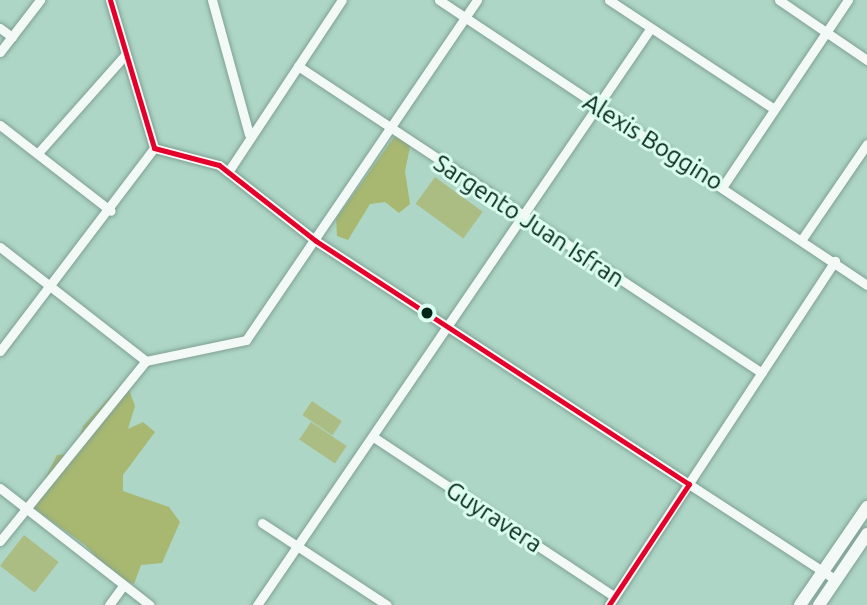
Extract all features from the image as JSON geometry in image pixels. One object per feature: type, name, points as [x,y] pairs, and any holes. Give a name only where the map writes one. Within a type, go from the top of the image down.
[{"type":"main road","points":[[800,605],[867,507]]},
{"type":"main road","points":[[819,605],[867,534]]},
{"type":"street","points":[[0,52],[40,0]]},
{"type":"street","points":[[110,0],[154,148]]},
{"type":"street","points":[[212,0],[249,134]]},
{"type":"street","points":[[228,172],[249,134],[342,0]]},
{"type":"street","name":"Alexis Boggino","points":[[439,0],[597,108],[723,186],[867,285]]},
{"type":"street","points":[[0,541],[146,361],[246,340],[316,241],[477,0]]},
{"type":"street","points":[[779,0],[867,60]]},
{"type":"street","points":[[723,186],[848,0]]},
{"type":"street","points":[[615,2],[650,29],[774,109]]},
{"type":"street","points":[[0,28],[12,37]]},
{"type":"street","points":[[257,605],[300,547],[650,29]]},
{"type":"street","points":[[38,153],[125,55]]},
{"type":"street","name":"Sargento Juan Isfran","points":[[298,66],[390,131],[762,373]]},
{"type":"street","points":[[0,125],[110,211]]},
{"type":"street","points":[[802,239],[867,144]]},
{"type":"street","points":[[154,148],[228,172],[316,241],[835,580]]},
{"type":"street","points":[[0,351],[110,211],[154,148]]},
{"type":"street","points":[[0,247],[146,361]]},
{"type":"street","points":[[612,601],[835,261]]},
{"type":"street","name":"Guyravera","points":[[374,438],[612,601]]},
{"type":"street","points":[[0,488],[150,605]]},
{"type":"street","points":[[262,523],[387,605]]},
{"type":"street","points":[[109,605],[123,586]]},
{"type":"green space","points":[[397,133],[412,138],[405,171],[410,204],[399,213],[385,202],[370,204],[348,240],[337,236],[336,219]]},
{"type":"green space","points":[[435,177],[483,212],[463,238],[416,204]]},
{"type":"green space","points":[[120,386],[128,387],[135,406],[128,429],[143,422],[155,432],[123,475],[123,491],[169,507],[180,522],[162,563],[141,565],[134,584],[115,577],[85,545],[31,506],[57,455],[75,453],[83,426]]},
{"type":"green space","points":[[312,401],[342,421],[332,435],[302,415]]},
{"type":"green space","points":[[311,422],[347,446],[335,463],[299,439]]},
{"type":"green space","points":[[24,535],[59,562],[35,593],[0,566]]},
{"type":"transit line","points":[[110,0],[154,148],[219,165],[316,241],[689,484],[609,605]]}]
